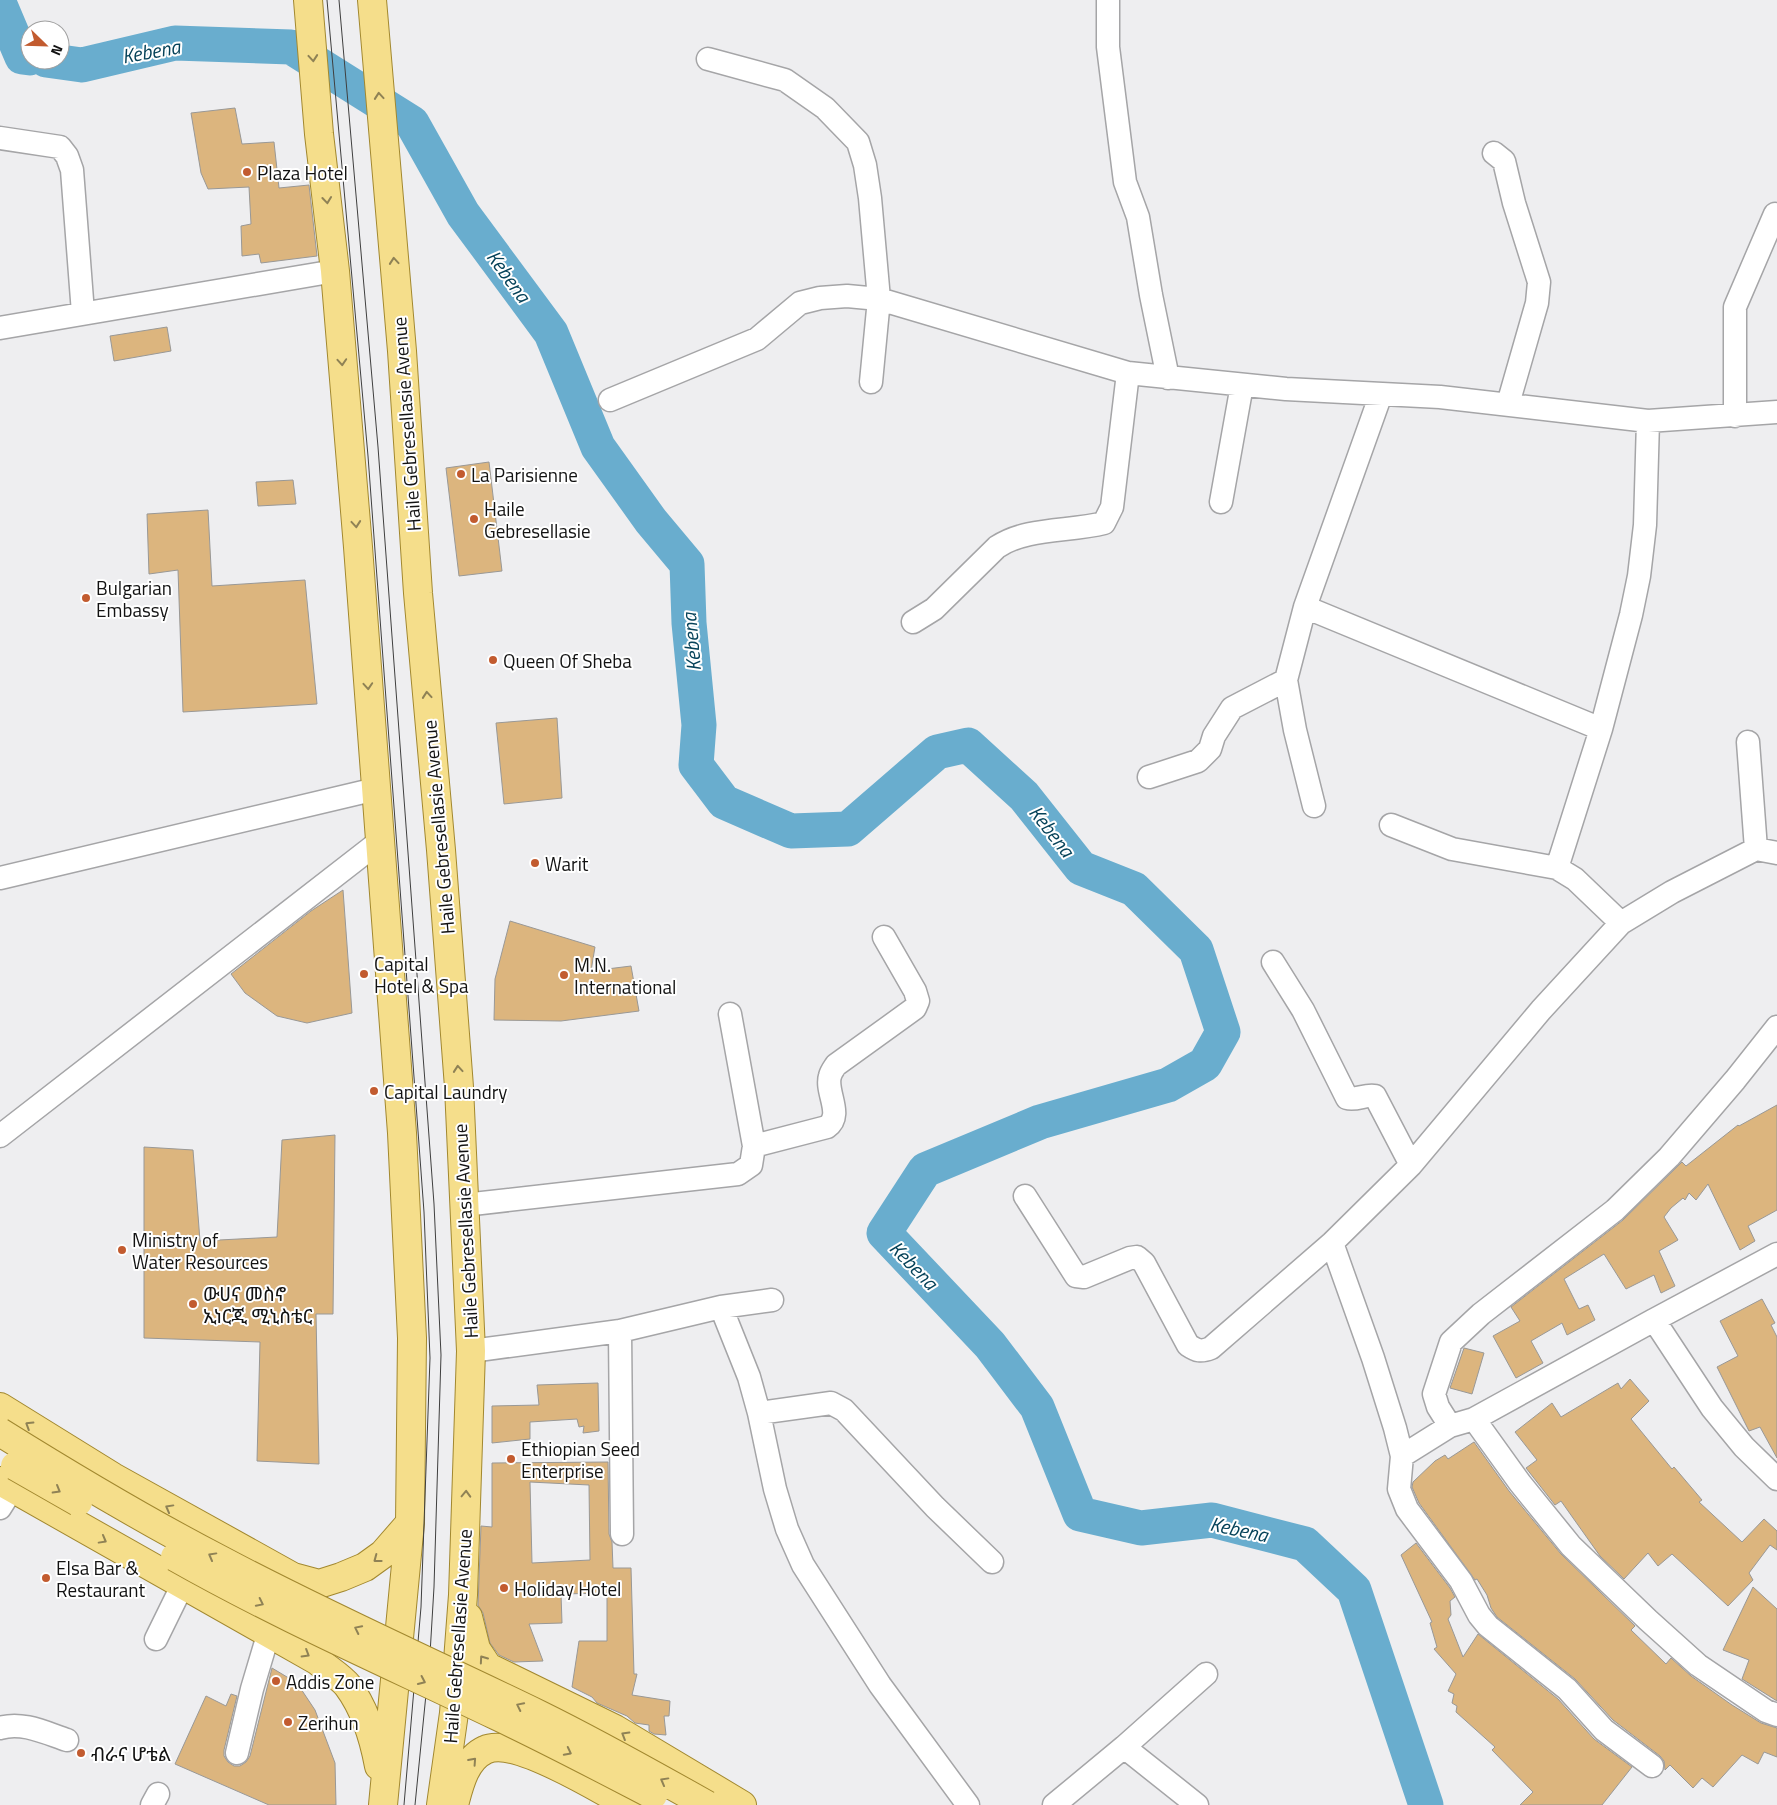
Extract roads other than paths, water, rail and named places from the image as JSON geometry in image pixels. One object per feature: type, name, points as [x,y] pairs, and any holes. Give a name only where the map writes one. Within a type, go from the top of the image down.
[{"type":"main road","points":[[308,5],[319,134],[335,271],[358,547],[402,1133],[411,1328],[410,1523],[383,1798]]},
{"type":"main road","name":"Haile Gebresellasie Avenue","points":[[373,12],[401,343],[418,593],[459,1087],[471,1351],[463,1595],[454,1713],[442,1805]]},
{"type":"main road","points":[[0,1407],[113,1477],[293,1578],[319,1584],[342,1578],[365,1567],[383,1554],[410,1523]]},
{"type":"main road","points":[[0,1432],[95,1491],[219,1560],[541,1716],[622,1757],[707,1805]]},
{"type":"main road","points":[[5,1480],[318,1661],[347,1685],[363,1714],[375,1745],[383,1798]]},
{"type":"main road","points":[[5,1480],[338,1642],[499,1717],[671,1805]]},
{"type":"main road","points":[[463,1595],[476,1649],[488,1667],[614,1729],[742,1805]]},
{"type":"main road","points":[[454,1805],[470,1762],[485,1750],[509,1748],[535,1756],[628,1805]]},
{"type":"street","points":[[1108,0],[1108,47],[1125,182],[1138,217],[1151,295],[1168,378]]},
{"type":"street","points":[[708,59],[785,80],[825,108],[858,142],[865,165],[870,198],[879,299],[872,382]]},
{"type":"street","points":[[0,138],[60,147],[67,156],[72,170],[83,313]]},
{"type":"street","points":[[1494,153],[1504,161],[1514,203],[1539,282],[1537,303],[1508,404]]},
{"type":"street","points":[[1735,416],[1735,307],[1775,214]]},
{"type":"street","points":[[0,328],[335,271]]},
{"type":"street","points":[[610,400],[757,339],[800,303],[820,298],[847,296],[879,299],[1128,373],[1168,378],[1242,385],[1440,397],[1648,421],[1777,412]]},
{"type":"street","points":[[913,622],[934,609],[997,547],[1008,540],[1022,535],[1104,523],[1112,507],[1128,373]]},
{"type":"street","points":[[1222,502],[1242,385]]},
{"type":"street","points":[[1314,806],[1286,680],[1306,607],[1381,394]]},
{"type":"street","points":[[1557,868],[1601,728],[1631,615],[1639,576],[1645,525],[1648,421]]},
{"type":"street","points":[[1306,607],[1601,728]]},
{"type":"street","points":[[1149,777],[1198,761],[1210,749],[1214,736],[1232,708],[1286,680]]},
{"type":"street","points":[[1025,1196],[1076,1276],[1084,1277],[1130,1258],[1137,1258],[1144,1263],[1188,1346],[1196,1351],[1211,1348],[1332,1244],[1412,1165],[1541,1010],[1621,923],[1672,892],[1767,851],[1748,742]]},
{"type":"street","points":[[0,878],[376,789]]},
{"type":"street","points":[[1390,825],[1452,849],[1557,868],[1575,879],[1621,923]]},
{"type":"street","points":[[0,1136],[380,841]]},
{"type":"street","points":[[754,1146],[827,1127],[832,1124],[834,1117],[829,1077],[836,1065],[915,1008],[918,1001],[915,991],[884,936]]},
{"type":"street","points":[[1272,962],[1303,1010],[1347,1098],[1351,1099],[1369,1094],[1375,1096],[1412,1165]]},
{"type":"street","points":[[464,1205],[738,1174],[751,1165],[754,1146],[730,1014]]},
{"type":"street","points":[[1450,1426],[1438,1407],[1434,1394],[1451,1342],[1480,1314],[1615,1210],[1669,1157],[1735,1080],[1777,1027]]},
{"type":"street","points":[[1332,1244],[1373,1358],[1395,1428],[1402,1456],[1400,1489],[1407,1509],[1460,1581],[1479,1615],[1488,1626],[1567,1689],[1604,1730],[1652,1766]]},
{"type":"street","points":[[1402,1456],[1450,1426],[1474,1419],[1777,1254]]},
{"type":"street","points":[[471,1351],[620,1331],[721,1307],[772,1300]]},
{"type":"street","points":[[721,1307],[749,1377],[759,1413],[775,1489],[787,1530],[803,1564],[880,1685],[968,1805]]},
{"type":"street","points":[[1654,1320],[1712,1408],[1744,1447],[1777,1479]]},
{"type":"street","points":[[620,1331],[622,1534]]},
{"type":"street","points":[[759,1413],[831,1403],[844,1410],[935,1507],[992,1562]]},
{"type":"street","points":[[1474,1419],[1520,1483],[1571,1546],[1648,1620],[1698,1664],[1766,1711],[1777,1715]]},
{"type":"street","points":[[156,1639],[183,1584]]},
{"type":"street","points":[[237,1754],[252,1689],[269,1632]]},
{"type":"street","points":[[1054,1805],[1124,1747],[1206,1674]]},
{"type":"street","points":[[0,1728],[9,1725],[25,1726],[67,1740]]},
{"type":"street","points":[[1124,1747],[1197,1805]]},
{"type":"waterway","name":"Kebena","points":[[0,5],[20,52]]},
{"type":"waterway","name":"Kebena","points":[[70,63],[82,65],[175,43],[291,47],[412,123],[463,214],[551,333],[598,447],[651,521],[687,564],[689,623],[699,725],[696,765],[724,802],[791,831],[848,829],[937,752],[968,745],[1024,796],[1081,868],[1134,889],[1196,950],[1223,1032],[1205,1064],[1168,1085],[1040,1122],[925,1170],[884,1233],[990,1345],[1037,1407],[1080,1514],[1141,1528],[1212,1520],[1305,1544],[1354,1590],[1426,1805]]},
{"type":"tram line","points":[[327,0],[368,456],[424,1212],[430,1358],[421,1607],[404,1805]]},
{"type":"tram line","points":[[339,0],[378,447],[434,1204],[441,1355],[434,1587],[430,1654],[415,1805]]},
{"type":"place","name":"Plaza Hotel","points":[[247,172]]},
{"type":"place","name":"La Parisienne","points":[[461,474]]},
{"type":"place","name":"Haile Gebresellasie","points":[[474,519]]},
{"type":"place","name":"Bulgarian Embassy","points":[[86,598]]},
{"type":"place","name":"Queen Of Sheba","points":[[493,660]]},
{"type":"place","name":"Warit","points":[[535,863]]},
{"type":"place","name":"Capital Hotel & Spa","points":[[364,974]]},
{"type":"place","name":"M.N. International","points":[[564,975]]},
{"type":"place","name":"Capital Laundry","points":[[374,1091]]},
{"type":"place","name":"Ministry of Water Resources","points":[[122,1250]]},
{"type":"place","name":"ውሀና መስኖ ኢነርጂ ሚኒስቴር","points":[[193,1304]]},
{"type":"place","name":"Ethiopian Seed Enterprise","points":[[511,1459]]},
{"type":"place","name":"Elsa Bar & Restaurant","points":[[46,1578]]},
{"type":"place","name":"Holiday Hotel","points":[[504,1588]]},
{"type":"place","name":"Addis Zone","points":[[276,1681]]},
{"type":"place","name":"Zerihun","points":[[288,1722]]},
{"type":"place","name":"ብራና ሆቴል","points":[[81,1753]]}]
